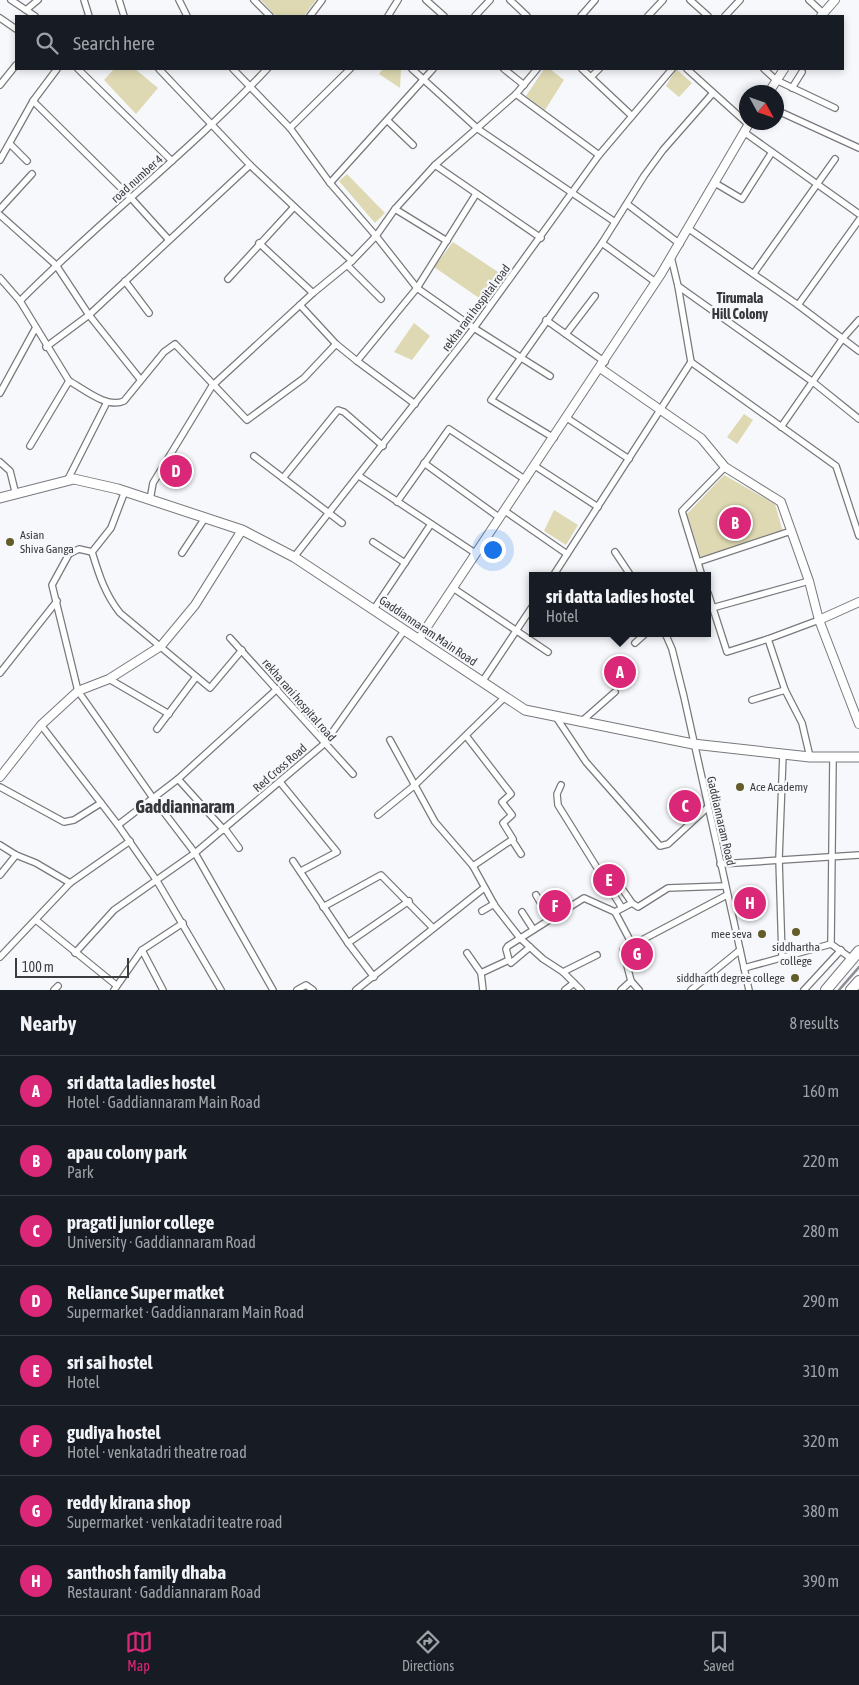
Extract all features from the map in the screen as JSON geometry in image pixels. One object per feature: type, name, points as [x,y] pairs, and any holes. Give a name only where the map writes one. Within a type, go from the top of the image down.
[{"type":"highway","points":[[826,990],[857,953]]},
{"type":"highway","points":[[851,990],[859,981]]},
{"type":"main road","name":"Gaddiannaram Main Road","points":[[0,498],[74,479],[125,491],[242,530],[294,557],[374,609],[404,632],[525,710],[693,744],[810,757],[859,757]]},
{"type":"street","points":[[12,0],[34,15]]},
{"type":"street","points":[[26,10],[38,0]]},
{"type":"street","points":[[84,0],[89,15]]},
{"type":"street","points":[[119,0],[124,15]]},
{"type":"street","points":[[179,0],[187,15]]},
{"type":"street","points":[[254,0],[269,15]]},
{"type":"street","points":[[311,15],[322,0]]},
{"type":"street","points":[[389,15],[398,0]]},
{"type":"street","points":[[426,0],[443,15]]},
{"type":"street","points":[[477,15],[490,0]]},
{"type":"street","points":[[510,0],[526,15]]},
{"type":"street","points":[[582,15],[595,0]]},
{"type":"street","points":[[649,15],[663,0]]},
{"type":"street","points":[[690,0],[707,15]]},
{"type":"street","points":[[726,15],[740,0]]},
{"type":"street","points":[[809,0],[822,15],[835,0]]},
{"type":"street","points":[[0,18],[15,28]]},
{"type":"street","points":[[0,85],[15,65]]},
{"type":"street","points":[[0,160],[33,101],[56,70]]},
{"type":"street","points":[[79,70],[172,160]]},
{"type":"street","points":[[161,70],[250,165],[350,263],[381,299]]},
{"type":"street","points":[[234,70],[290,128],[330,183],[376,236],[417,288],[474,328],[550,376]]},
{"type":"street","name":"road number 4","points":[[20,302],[56,265],[211,125],[265,70]]},
{"type":"street","points":[[290,128],[349,70]]},
{"type":"street","points":[[413,70],[478,128],[615,222]]},
{"type":"street","points":[[330,183],[432,70]]},
{"type":"street","points":[[505,70],[524,85]]},
{"type":"street","points":[[150,500],[153,483],[212,386],[313,292],[350,263],[376,236],[395,209],[435,166],[516,94],[536,70]]},
{"type":"street","points":[[583,70],[632,116]]},
{"type":"street","points":[[591,77],[598,70]]},
{"type":"street","name":"rekha rani hospital road","points":[[294,557],[474,328],[541,238],[599,155],[671,70]]},
{"type":"street","points":[[688,70],[739,115]]},
{"type":"street","points":[[765,70],[776,80],[835,108]]},
{"type":"street","points":[[773,85],[783,70]]},
{"type":"street","points":[[792,88],[802,72]]},
{"type":"street","points":[[554,438],[491,400],[602,243],[663,150],[713,93]]},
{"type":"street","points":[[516,94],[599,155]]},
{"type":"street","points":[[33,101],[131,198],[169,240]]},
{"type":"street","points":[[784,114],[859,148]]},
{"type":"street","points":[[388,121],[413,145]]},
{"type":"street","points":[[419,640],[475,553],[554,438],[654,281],[680,244],[744,132],[859,214]]},
{"type":"street","points":[[10,144],[27,161]]},
{"type":"street","points":[[0,148],[6,152]]},
{"type":"street","points":[[715,183],[742,199],[772,152]]},
{"type":"street","points":[[754,274],[835,160]]},
{"type":"street","points":[[46,347],[89,315],[250,165]]},
{"type":"street","points":[[435,166],[541,238]]},
{"type":"street","points":[[0,209],[32,174]]},
{"type":"street","points":[[357,362],[417,288],[476,194]]},
{"type":"street","points":[[627,204],[680,244]]},
{"type":"street","points":[[228,279],[294,207]]},
{"type":"street","points":[[395,209],[447,241]]},
{"type":"street","points":[[0,215],[56,265],[89,315],[140,379]]},
{"type":"street","points":[[798,305],[859,220]]},
{"type":"street","points":[[689,229],[798,305],[859,351]]},
{"type":"street","points":[[259,243],[313,292]]},
{"type":"street","points":[[602,243],[654,281]]},
{"type":"street","points":[[556,572],[691,362],[671,257]]},
{"type":"street","points":[[125,281],[149,313]]},
{"type":"street","points":[[1,282],[20,302],[46,347],[69,381],[107,402],[116,404],[124,401],[140,379],[164,352],[175,344],[188,355],[212,386],[246,420],[304,378],[336,344]]},
{"type":"street","points":[[678,286],[812,382],[859,419]]},
{"type":"street","points":[[566,334],[595,296]]},
{"type":"street","points":[[300,305],[336,344],[357,362],[415,404]]},
{"type":"street","points":[[546,320],[661,410],[701,438],[725,467],[781,502],[809,581],[819,620],[859,724]]},
{"type":"street","points":[[781,427],[843,338],[859,320]]},
{"type":"street","points":[[0,393],[35,329]]},
{"type":"street","points":[[691,362],[836,466],[859,536]]},
{"type":"street","points":[[30,446],[69,381]]},
{"type":"street","points":[[66,481],[107,402]]},
{"type":"street","points":[[283,478],[338,410],[344,412],[382,446]]},
{"type":"street","points":[[567,418],[629,460]]},
{"type":"street","points":[[397,502],[449,429],[526,480]]},
{"type":"street","points":[[254,456],[342,523]]},
{"type":"street","points":[[0,462],[10,471],[16,495]]},
{"type":"street","points":[[424,463],[567,554]]},
{"type":"street","points":[[535,466],[598,507]]},
{"type":"street","points":[[701,572],[682,511],[725,467]]},
{"type":"street","points":[[359,476],[475,553]]},
{"type":"street","points":[[92,552],[111,528],[125,491]]},
{"type":"street","points":[[182,553],[205,518]]},
{"type":"street","points":[[374,609],[431,524]]},
{"type":"street","points":[[0,777],[41,725],[78,691],[109,679],[161,646],[195,605],[242,530]]},
{"type":"street","points":[[698,562],[791,531]]},
{"type":"street","points":[[373,542],[405,563]]},
{"type":"street","points":[[92,552],[79,549],[69,554],[52,585],[78,691],[153,798],[195,853],[273,990]]},
{"type":"street","points":[[92,552],[104,589],[120,613],[211,688],[242,650]]},
{"type":"street","points":[[615,552],[628,572]]},
{"type":"street","points":[[712,608],[809,581]]},
{"type":"street","points":[[453,588],[548,652]]},
{"type":"street","points":[[0,673],[57,601]]},
{"type":"street","points":[[711,604],[727,652],[819,620],[859,602]]},
{"type":"street","points":[[482,682],[529,612]]},
{"type":"street","name":"Red Cross Road","points":[[75,952],[114,910],[195,853],[324,744],[404,632]]},
{"type":"street","points":[[635,643],[642,637]]},
{"type":"street","name":"Gaddiannaram Road","points":[[667,637],[672,649],[684,697],[749,990]]},
{"type":"street","name":"rekha rani hospital road","points":[[230,638],[324,744],[354,774]]},
{"type":"street","points":[[768,639],[785,690],[802,723],[810,757]]},
{"type":"street","points":[[157,729],[196,677]]},
{"type":"street","points":[[109,679],[169,714]]},
{"type":"street","points":[[118,824],[178,779],[277,689]]},
{"type":"street","points":[[752,700],[785,690]]},
{"type":"street","points":[[582,721],[615,692]]},
{"type":"street","points":[[378,815],[415,785],[467,737],[505,697]]},
{"type":"street","points":[[556,717],[586,762],[660,846],[668,844],[708,808]]},
{"type":"street","points":[[41,725],[118,824],[157,880],[220,990]]},
{"type":"street","points":[[467,737],[511,794],[502,802],[512,815],[503,823],[521,854]]},
{"type":"street","points":[[390,740],[435,822],[473,866],[494,904],[520,938],[563,972],[580,990]]},
{"type":"street","points":[[782,957],[779,859],[783,754]]},
{"type":"street","points":[[831,944],[832,757]]},
{"type":"street","points":[[178,779],[239,848]]},
{"type":"street","points":[[280,782],[337,852],[301,871]]},
{"type":"street","points":[[561,784],[557,794],[558,805],[622,908]]},
{"type":"street","points":[[0,787],[64,822],[74,820],[101,803]]},
{"type":"street","points":[[473,866],[512,840]]},
{"type":"street","points":[[0,957],[70,883],[130,841]]},
{"type":"street","points":[[0,845],[16,855],[36,862],[70,883]]},
{"type":"street","points":[[720,864],[859,854]]},
{"type":"street","points":[[0,875],[16,855]]},
{"type":"street","points":[[293,861],[323,908],[374,977]]},
{"type":"street","points":[[323,908],[381,875],[409,901],[433,928]]},
{"type":"street","points":[[614,877],[632,903],[638,907],[668,888],[725,886]]},
{"type":"street","points":[[356,990],[484,888]]},
{"type":"street","points":[[536,895],[550,919]]},
{"type":"street","points":[[640,990],[631,981],[622,950],[728,895]]},
{"type":"street","points":[[481,973],[509,960],[506,948],[584,898],[616,912],[632,944]]},
{"type":"street","points":[[348,943],[409,901]]},
{"type":"street","points":[[616,912],[632,903]]},
{"type":"street","points":[[482,911],[494,904]]},
{"type":"street","points":[[522,912],[533,929]]},
{"type":"street","points":[[36,920],[115,988],[142,950],[183,923]]},
{"type":"street","points":[[744,968],[831,944],[841,950],[857,953]]},
{"type":"street","points":[[511,963],[530,947]]},
{"type":"street","points":[[142,950],[162,990]]},
{"type":"street","points":[[691,990],[740,950]]},
{"type":"street","points":[[804,990],[841,950]]},
{"type":"street","points":[[467,953],[481,973],[483,990]]},
{"type":"street","points":[[563,972],[597,955]]},
{"type":"street","points":[[620,990],[631,981]]},
{"type":"street","points":[[565,990],[574,983]]},
{"type":"street","points":[[297,990],[306,985],[313,990]]},
{"type":"shaded area","points":[[261,0],[316,0],[305,15],[275,15]]},
{"type":"shaded area","points":[[113,70],[136,70],[158,88],[136,114],[104,80]]},
{"type":"shaded area","points":[[382,70],[401,70],[400,88],[379,74]]},
{"type":"shaded area","points":[[543,70],[551,70],[564,80],[545,110],[526,96]]},
{"type":"shaded area","points":[[675,70],[692,83],[679,97],[666,86]]},
{"type":"shaded area","points":[[347,174],[385,213],[375,223],[339,181]]},
{"type":"shaded area","points":[[453,242],[501,274],[482,300],[434,267]]},
{"type":"shaded area","points":[[414,323],[430,336],[412,360],[394,352]]},
{"type":"shaded area","points":[[744,414],[753,420],[737,444],[727,437]]},
{"type":"shaded area","points":[[724,475],[775,504],[783,532],[701,558],[687,514]]},
{"type":"shaded area","points":[[554,510],[578,525],[566,545],[544,531]]},
{"type":"railway","points":[[839,990],[859,967]]},
{"type":"place","name":"Reliance Super matket","points":[[176,471]]},
{"type":"place","name":"apau colony park","points":[[735,523]]},
{"type":"place","name":"Asian Shiva Ganga","points":[[10,542]]},
{"type":"place","name":"sri datta ladies hostel","points":[[620,672]]},
{"type":"place","name":"Ace Academy","points":[[740,787]]},
{"type":"place","name":"pragati junior college","points":[[685,806]]},
{"type":"place","name":"sri sai hostel","points":[[609,880]]},
{"type":"place","name":"santhosh family dhaba","points":[[750,903]]},
{"type":"place","name":"gudiya hostel","points":[[555,906]]},
{"type":"place","name":"siddhartha college","points":[[796,932]]},
{"type":"place","name":"mee seva","points":[[762,934]]},
{"type":"place","name":"reddy kirana shop","points":[[637,954]]},
{"type":"place","name":"siddharth degree college","points":[[795,978]]},
{"type":"district","name":"Tirumala Hill Colony","points":[[740,306]]},
{"type":"district","name":"Gaddiannaram","points":[[185,807]]}]
